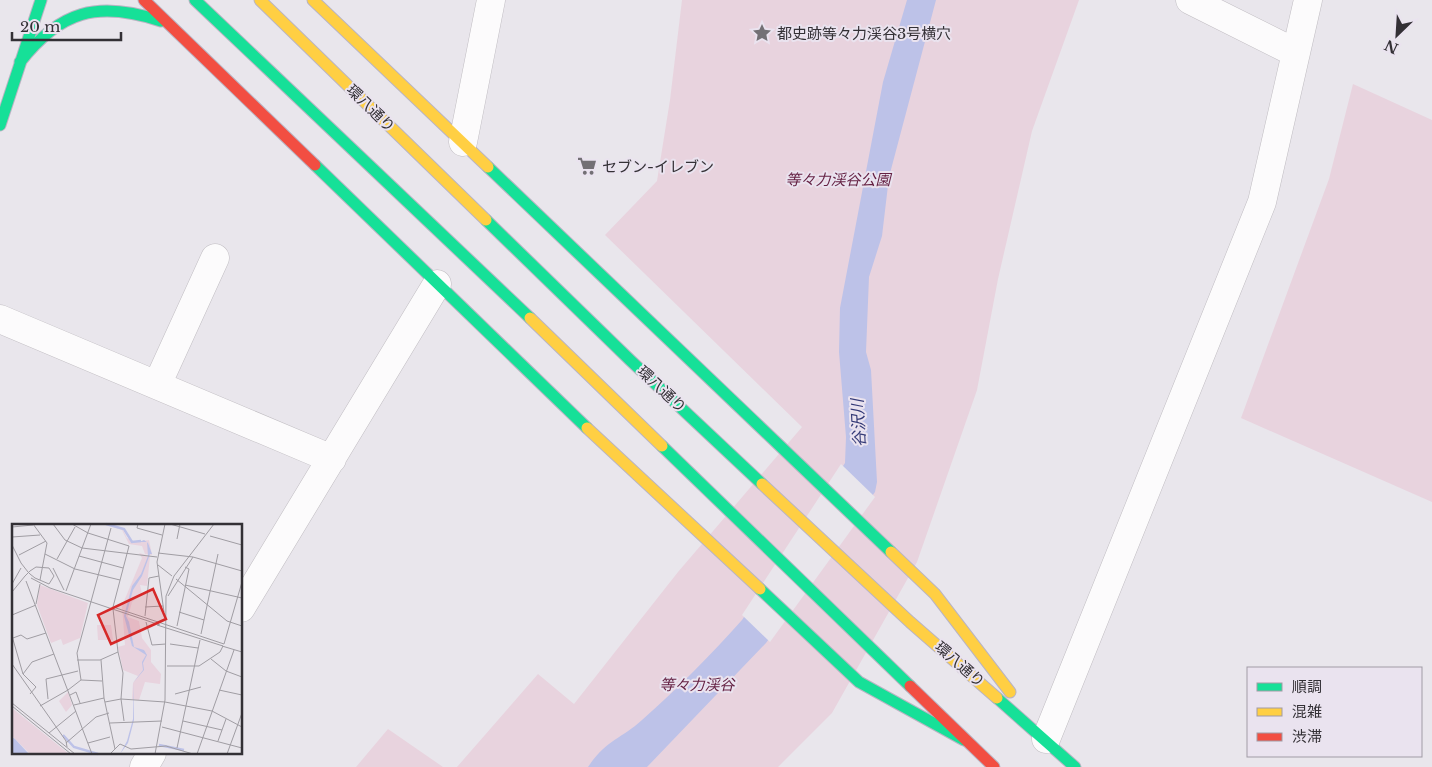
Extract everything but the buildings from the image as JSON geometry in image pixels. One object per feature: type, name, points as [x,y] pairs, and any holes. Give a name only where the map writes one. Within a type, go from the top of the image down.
[{"type":"main road","points":[[0,125],[41,0]]},
{"type":"main road","points":[[144,0],[587,428],[859,682],[964,740]]},
{"type":"main road","points":[[195,0],[449,240],[994,767]]},
{"type":"main road","name":"環八通り","points":[[260,0],[630,360],[910,622],[1046,739],[1075,767]]},
{"type":"main road","points":[[313,0],[935,594],[1046,739]]},
{"type":"main road","points":[[20,62],[50,24],[67,11],[86,2],[130,7],[152,16],[173,28]]},
{"type":"street","points":[[463,142],[491,0]]},
{"type":"street","points":[[1190,0],[1296,53]]},
{"type":"street","points":[[1046,739],[1262,202],[1308,0]]},
{"type":"street","points":[[157,385],[214,258]]},
{"type":"street","points":[[242,606],[437,284]]},
{"type":"street","points":[[0,319],[332,459]]},
{"type":"street","points":[[144,767],[151,754]]},
{"type":"green space","name":"等々力渓谷公園","points":[[682,0],[1079,0],[1032,131],[998,279],[977,390],[917,562],[832,713],[778,767],[457,767],[538,674],[574,704],[678,572],[802,427],[605,235],[657,181],[670,100]]},
{"type":"green space","points":[[1353,84],[1432,120],[1432,502],[1241,418],[1329,179]]},
{"type":"green space","points":[[388,729],[443,767],[356,767]]},
{"type":"water","name":"谷沢川","points":[[907,0],[936,0],[889,177],[882,236],[869,277],[866,352],[871,370],[877,482],[875,492],[766,643],[647,767],[588,767],[607,745],[634,726],[668,696],[742,620],[845,463],[846,437],[839,352],[840,308],[883,82]]},
{"type":"pier","points":[[841,464],[875,497],[770,642],[742,615]]},
{"type":"traffic: fast","points":[[0,125],[41,0]]},
{"type":"traffic: fast","points":[[195,0],[530,318]]},
{"type":"traffic: fast","points":[[20,62],[50,31],[65,21],[81,14],[99,11],[118,11],[161,21]]},
{"type":"traffic: fast","points":[[315,165],[587,428]]},
{"type":"traffic: fast","points":[[488,167],[891,552]]},
{"type":"traffic: fast","points":[[486,220],[630,360],[762,484]]},
{"type":"traffic: fast","points":[[662,446],[910,686]]},
{"type":"traffic: fast","points":[[760,589],[859,682],[964,740]]},
{"type":"traffic: fast","points":[[997,698],[1075,767]]},
{"type":"traffic: slow","points":[[260,0],[486,220]]},
{"type":"traffic: slow","points":[[313,0],[488,167]]},
{"type":"traffic: slow","points":[[530,318],[662,446]]},
{"type":"traffic: slow","points":[[587,428],[760,589]]},
{"type":"traffic: slow","points":[[762,484],[910,622],[997,698]]},
{"type":"traffic: slow","points":[[891,552],[935,594],[1010,692]]},
{"type":"traffic: jam","points":[[144,0],[315,165]]},
{"type":"traffic: jam","points":[[910,686],[994,767]]},
{"type":"place","name":"都史跡等々力渓谷3号横穴","points":[[762,33]]},
{"type":"place","name":"セブン-イレブン","points":[[587,166]]},
{"type":"park label","name":"等々力渓谷","points":[[697,684]]}]
